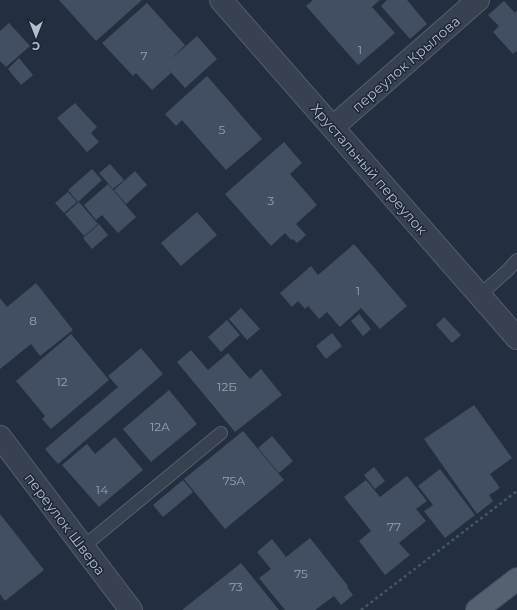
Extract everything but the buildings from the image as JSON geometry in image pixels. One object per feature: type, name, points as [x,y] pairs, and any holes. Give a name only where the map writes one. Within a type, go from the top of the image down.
[{"type":"main road","points":[[477,610],[517,579]]},
{"type":"street","name":"Хрустальный переулок","points":[[221,0],[517,338]]},
{"type":"street","name":"переулок Крылова","points":[[333,127],[478,0]]},
{"type":"street","name":"переулок Швера","points":[[0,437],[130,610]]},
{"type":"lane","points":[[480,296],[517,260]]},
{"type":"lane","points":[[83,547],[220,433]]},
{"type":"path","points":[[361,610],[517,491]]}]
